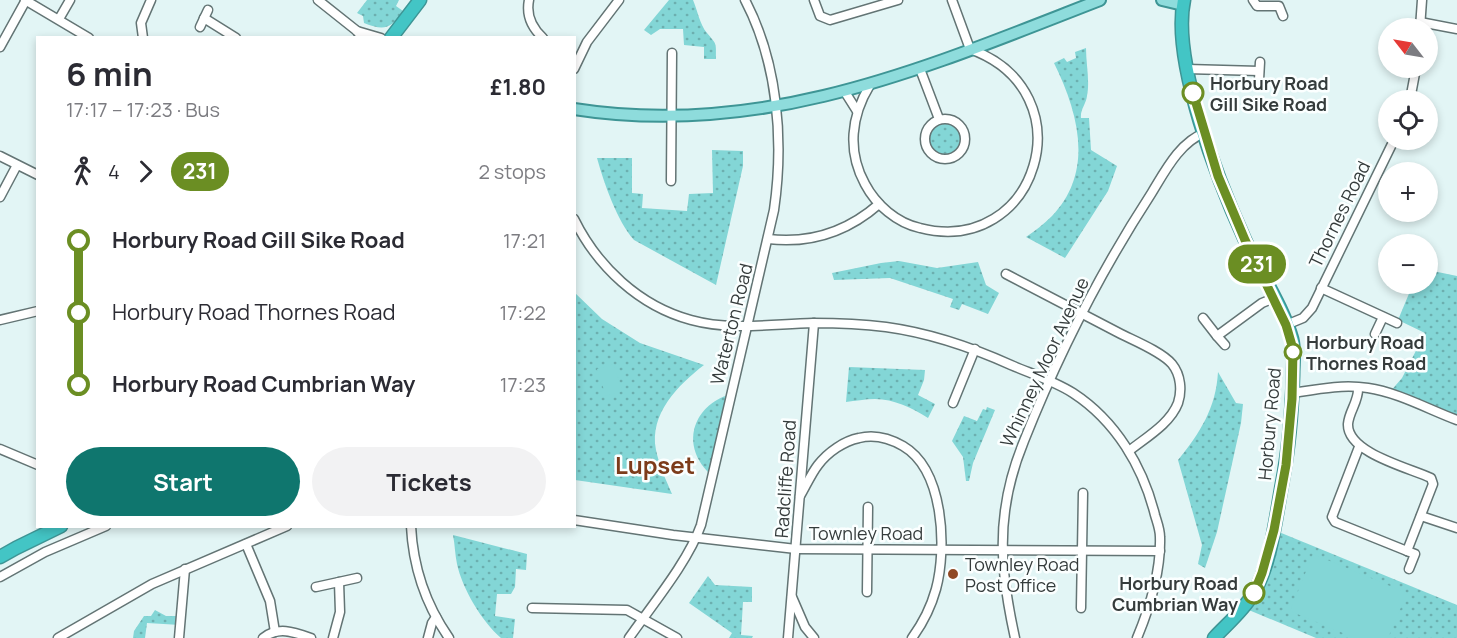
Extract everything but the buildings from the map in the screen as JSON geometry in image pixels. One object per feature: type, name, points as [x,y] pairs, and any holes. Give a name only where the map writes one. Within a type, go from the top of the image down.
[{"type":"highway","name":"Horbury Road","points":[[1184,3],[1183,46],[1187,69],[1218,176],[1286,325],[1293,349],[1293,393],[1286,465],[1274,530],[1254,593],[1221,636]]},
{"type":"highway","points":[[393,36],[417,4]]},
{"type":"highway","points":[[402,36],[417,4]]},
{"type":"highway","points":[[0,557],[58,528]]},
{"type":"main road","points":[[576,109],[636,116],[672,117],[728,114],[777,107],[845,92],[920,69],[1100,0]]},
{"type":"main road","points":[[1162,0],[1184,3]]},
{"type":"street","points":[[0,47],[26,0],[86,36]]},
{"type":"street","points":[[59,19],[70,0]]},
{"type":"street","points":[[143,36],[141,23],[151,0]]},
{"type":"street","points":[[318,0],[360,34]]},
{"type":"street","points":[[529,0],[528,15],[531,24],[541,36]]},
{"type":"street","points":[[577,56],[619,0]]},
{"type":"street","name":"Waterton Road","points":[[629,638],[697,537],[774,210],[779,164],[777,107],[764,50],[746,0]]},
{"type":"street","points":[[814,0],[820,16],[830,20],[898,0]]},
{"type":"street","points":[[870,85],[857,111],[853,127],[855,160],[868,191],[879,204],[896,218],[916,228],[946,232],[961,231],[989,221],[1013,203],[1023,191],[1035,164],[1038,149],[1038,134],[1032,104],[1025,91],[1006,68],[995,60],[970,50],[952,0]]},
{"type":"street","points":[[1253,0],[1257,6],[1262,8],[1279,6],[1283,16]]},
{"type":"street","points":[[1421,18],[1422,0]]},
{"type":"street","points":[[204,18],[233,36]]},
{"type":"street","points":[[1438,27],[1457,29]]},
{"type":"street","points":[[671,181],[672,53]]},
{"type":"street","points":[[920,69],[939,119]]},
{"type":"street","points":[[1187,69],[1259,71]]},
{"type":"street","points":[[845,92],[857,111]]},
{"type":"street","points":[[948,118],[956,121],[966,135],[962,152],[947,160],[938,159],[931,154],[924,139],[926,130],[939,119],[948,118]]},
{"type":"street","name":"Whinney Moor Avenue","points":[[1015,638],[1007,599],[1003,550],[1005,511],[1015,464],[1049,381],[1082,314],[1135,219],[1187,144],[1197,136],[1205,134]]},
{"type":"street","name":"Thornes Road","points":[[1286,325],[1308,313],[1389,150]]},
{"type":"street","points":[[0,156],[36,175]]},
{"type":"street","points":[[0,196],[17,165]]},
{"type":"street","points":[[768,239],[804,239],[827,234],[855,222],[879,204]]},
{"type":"street","points":[[578,236],[613,274],[649,302],[690,320],[722,326],[814,323],[864,325],[927,334],[975,349],[1073,393],[1105,420],[1129,451],[1148,489],[1161,534],[1151,599],[1137,638]]},
{"type":"street","points":[[1006,274],[1164,357],[1172,364],[1178,374],[1180,386],[1180,396],[1174,411],[1167,420],[1129,451]]},
{"type":"street","points":[[1321,288],[1396,323]]},
{"type":"street","points":[[1217,336],[1262,303],[1274,298]]},
{"type":"street","points":[[0,320],[36,311]]},
{"type":"street","points":[[1375,334],[1383,317]]},
{"type":"street","points":[[1203,318],[1225,345]]},
{"type":"street","name":"Radcliffe Road","points":[[788,635],[814,323]]},
{"type":"street","points":[[952,403],[975,349]]},
{"type":"street","points":[[1293,393],[1344,386],[1368,388],[1389,393],[1457,420]]},
{"type":"street","points":[[1358,388],[1359,396],[1348,424],[1359,447],[1431,478],[1433,484],[1407,551]]},
{"type":"street","points":[[800,496],[819,464],[836,448],[865,436],[887,438],[909,449],[926,469],[932,482],[938,508],[941,549],[931,604],[924,621],[912,638]]},
{"type":"street","points":[[1359,447],[1332,517],[1335,522],[1415,554],[1409,569]]},
{"type":"street","points":[[0,449],[36,464]]},
{"type":"street","points":[[803,455],[819,464]]},
{"type":"street","points":[[1081,608],[1083,493]]},
{"type":"street","points":[[867,592],[868,507]]},
{"type":"street","points":[[1421,516],[1457,528]]},
{"type":"street","name":"Townley Road","points":[[576,519],[796,549],[1160,551]]},
{"type":"street","points":[[0,577],[45,552],[101,528]]},
{"type":"street","points":[[62,637],[122,600],[184,569],[282,528]]},
{"type":"street","points":[[411,528],[417,568],[425,594],[449,638]]},
{"type":"street","points":[[246,544],[270,601],[275,632]]},
{"type":"street","points":[[179,638],[184,569]]},
{"type":"street","points":[[316,587],[357,578]]},
{"type":"street","points":[[333,638],[340,612],[339,582]]},
{"type":"street","points":[[792,596],[805,627],[813,638]]},
{"type":"street","points":[[532,608],[627,610],[644,617],[677,638]]},
{"type":"street","points":[[428,638],[436,617]]},
{"type":"street","points":[[788,635],[805,627]]},
{"type":"street","points":[[263,638],[275,632],[290,632],[311,638]]},
{"type":"shaded area","points":[[367,0],[399,0],[396,6],[403,11],[391,25],[371,26],[364,23],[363,16],[357,13]]},
{"type":"shaded area","points":[[669,0],[693,0],[702,26],[715,44],[716,59],[704,59],[704,47],[684,45],[683,29],[660,29],[651,35],[644,30]]},
{"type":"shaded area","points":[[1086,48],[1088,90],[1081,118],[1089,118],[1091,150],[1117,166],[1108,191],[1065,258],[1026,237],[1052,216],[1065,199],[1074,180],[1078,161],[1075,121],[1070,101],[1054,63],[1064,58],[1067,62],[1076,58],[1075,52]]},
{"type":"shaded area","points":[[945,122],[957,127],[962,139],[957,151],[945,156],[933,151],[928,139],[933,127]]},
{"type":"shaded area","points":[[712,150],[743,151],[743,166],[716,285],[634,240],[607,190],[597,158],[632,158],[632,193],[643,194],[642,208],[687,211],[689,194],[713,193]]},
{"type":"shaded area","points":[[899,261],[937,268],[978,262],[986,285],[999,293],[988,314],[962,304],[959,310],[950,307],[953,299],[890,278],[834,280],[832,273]]},
{"type":"shaded area","points":[[1438,272],[1457,276],[1457,420],[1389,393],[1402,378],[1425,333],[1398,320],[1409,294],[1438,294]]},
{"type":"shaded area","points":[[576,294],[602,319],[640,343],[704,365],[676,391],[661,413],[657,424],[656,450],[672,494],[576,480]]},
{"type":"shaded area","points":[[614,364],[622,391],[606,396],[597,369]]},
{"type":"shaded area","points":[[849,367],[925,370],[918,395],[935,404],[928,418],[896,402],[882,399],[846,402]]},
{"type":"shaded area","points":[[1218,372],[1236,403],[1243,404],[1241,423],[1217,532],[1205,568],[1198,564],[1202,545],[1178,460],[1206,419],[1214,397]]},
{"type":"shaded area","points":[[731,394],[711,475],[701,464],[695,452],[694,428],[707,408],[717,400]]},
{"type":"shaded area","points":[[987,407],[995,410],[973,463],[969,481],[966,481],[963,457],[952,441],[964,416],[977,421],[983,409],[986,410]]},
{"type":"shaded area","points":[[1274,530],[1457,605],[1457,638],[1316,638],[1244,608]]},
{"type":"shaded area","points":[[453,535],[527,554],[526,570],[516,569],[515,587],[511,594],[497,594],[495,616],[515,619],[513,638],[501,638],[474,604],[463,583],[456,561]]},
{"type":"shaded area","points":[[1313,554],[1407,593],[1388,638],[1355,638],[1290,611]]},
{"type":"shaded area","points":[[708,576],[715,585],[752,587],[752,602],[743,602],[741,635],[753,636],[752,638],[729,638],[732,633],[689,603]]},
{"type":"shaded area","points":[[155,610],[166,616],[181,616],[180,625],[147,623],[145,638],[133,638],[134,631],[144,616],[151,616]]},
{"type":"bus line","name":"231","points":[[1193,93],[1218,176],[1245,240],[1286,325],[1293,349],[1292,399],[1286,465],[1274,530],[1254,593]]},
{"type":"place","name":"Horbury Road Gill Sike Road","points":[[1193,93]]},
{"type":"place","name":"Horbury Road Thornes Road","points":[[1293,352]]},
{"type":"place","name":"Townley Road Post Office","points":[[953,574]]},
{"type":"place","name":"Horbury Road Cumbrian Way","points":[[1254,593]]},
{"type":"district","name":"Lupset","points":[[655,464]]}]
